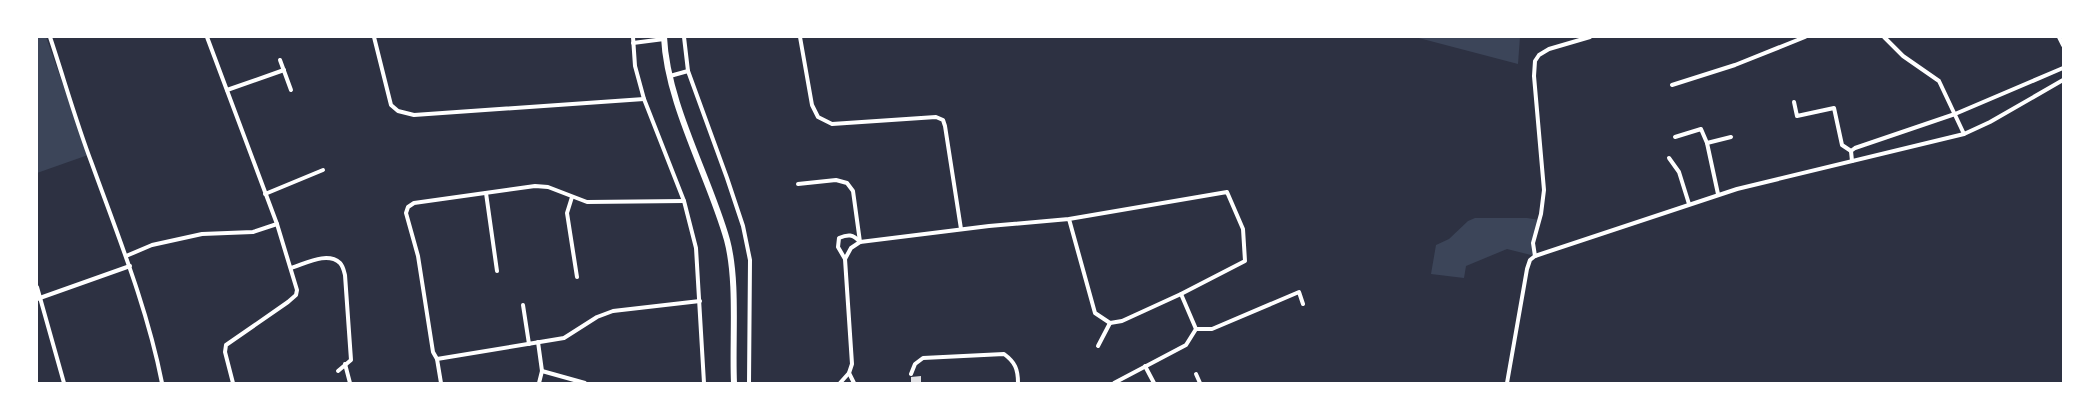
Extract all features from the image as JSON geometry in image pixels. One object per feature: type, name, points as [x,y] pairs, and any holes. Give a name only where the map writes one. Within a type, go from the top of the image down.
[{"type":"main road","points":[[664,38],[670,76],[686,129],[727,241],[732,266],[734,383]]},
{"type":"street","points":[[50,37],[81,134],[130,266],[145,314],[162,383]]},
{"type":"street","points":[[207,37],[277,224],[297,290],[296,295],[226,345],[225,352],[234,383]]},
{"type":"street","points":[[374,37],[391,105],[398,111],[414,115],[644,99]]},
{"type":"street","points":[[633,37],[635,66],[644,99],[684,200],[696,248],[704,383]]},
{"type":"street","points":[[684,37],[688,71],[730,185],[743,226],[750,260],[749,383]]},
{"type":"street","points":[[800,37],[812,105],[818,117],[832,124],[936,117],[942,120],[945,126],[961,229]]},
{"type":"street","points":[[1535,256],[1534,243],[1543,202],[1544,184],[1535,87],[1535,61],[1543,52],[1590,37]]},
{"type":"street","points":[[1672,85],[1735,65],[1805,37]]},
{"type":"street","points":[[1884,37],[1903,56],[1939,81],[1964,134]]},
{"type":"street","points":[[2059,37],[2063,45]]},
{"type":"street","points":[[633,43],[664,38]]},
{"type":"street","points":[[280,60],[291,90]]},
{"type":"street","points":[[1851,152],[1855,148],[1955,114],[2063,68]]},
{"type":"street","points":[[227,90],[284,70]]},
{"type":"street","points":[[670,76],[688,71]]},
{"type":"street","points":[[1507,383],[1527,269],[1530,260],[1535,256],[1718,194],[1774,178],[1964,134],[1990,122],[2063,80]]},
{"type":"street","points":[[1794,102],[1797,116],[1834,108],[1842,145],[1851,152],[1852,161]]},
{"type":"street","points":[[1675,137],[1701,129],[1707,143],[1718,194]]},
{"type":"street","points":[[1707,143],[1730,137]]},
{"type":"street","points":[[1669,158],[1678,172],[1689,204]]},
{"type":"street","points":[[265,194],[323,170]]},
{"type":"street","points":[[798,184],[836,180],[847,183],[853,191],[860,242]]},
{"type":"street","points":[[441,383],[437,359],[433,352],[418,256],[406,213],[408,207],[414,203],[535,186],[548,187],[587,202],[599,203],[684,200]]},
{"type":"street","points":[[845,259],[851,248],[860,242],[961,229],[1069,219],[1228,192],[1243,230],[1244,261],[1181,294],[1122,321],[1110,323],[1095,313],[1069,219]]},
{"type":"street","points":[[486,193],[497,271]]},
{"type":"street","points":[[572,197],[567,213],[576,277]]},
{"type":"street","points":[[126,256],[152,245],[202,234],[253,232],[277,224]]},
{"type":"street","points":[[840,383],[849,373],[852,364],[845,259],[838,247],[839,238],[847,235],[855,236],[860,242]]},
{"type":"street","points":[[291,268],[322,258],[333,259],[341,264],[345,275],[351,360],[338,372]]},
{"type":"street","points":[[39,299],[130,266]]},
{"type":"street","points":[[37,287],[39,299],[64,383]]},
{"type":"street","points":[[1196,329],[1212,329],[1299,292],[1303,304]]},
{"type":"street","points":[[1181,294],[1196,329]]},
{"type":"street","points":[[437,359],[564,338],[597,317],[613,311],[700,301]]},
{"type":"street","points":[[523,305],[529,344]]},
{"type":"street","points":[[1098,346],[1110,323]]},
{"type":"street","points":[[1114,383],[1186,345],[1196,329]]},
{"type":"street","points":[[538,342],[542,371],[539,383]]},
{"type":"street","points":[[911,374],[915,364],[923,358],[1004,354],[1013,360],[1018,371],[1018,383]]},
{"type":"street","points":[[345,364],[350,383]]},
{"type":"street","points":[[1145,366],[1154,383]]},
{"type":"street","points":[[542,371],[585,383]]},
{"type":"street","points":[[849,373],[854,383]]},
{"type":"street","points":[[1196,374],[1200,383]]},
{"type":"shaded area","points":[[37,37],[46,37],[88,155],[37,173]]},
{"type":"shaded area","points":[[1415,37],[1520,37],[1518,64]]},
{"type":"shaded area","points":[[1475,218],[1527,218],[1539,220],[1533,243],[1535,256],[1507,249],[1466,266],[1464,278],[1431,274],[1436,245],[1449,239],[1468,221]]},
{"type":"building","points":[[921,376],[921,383],[911,383],[911,377]]}]
